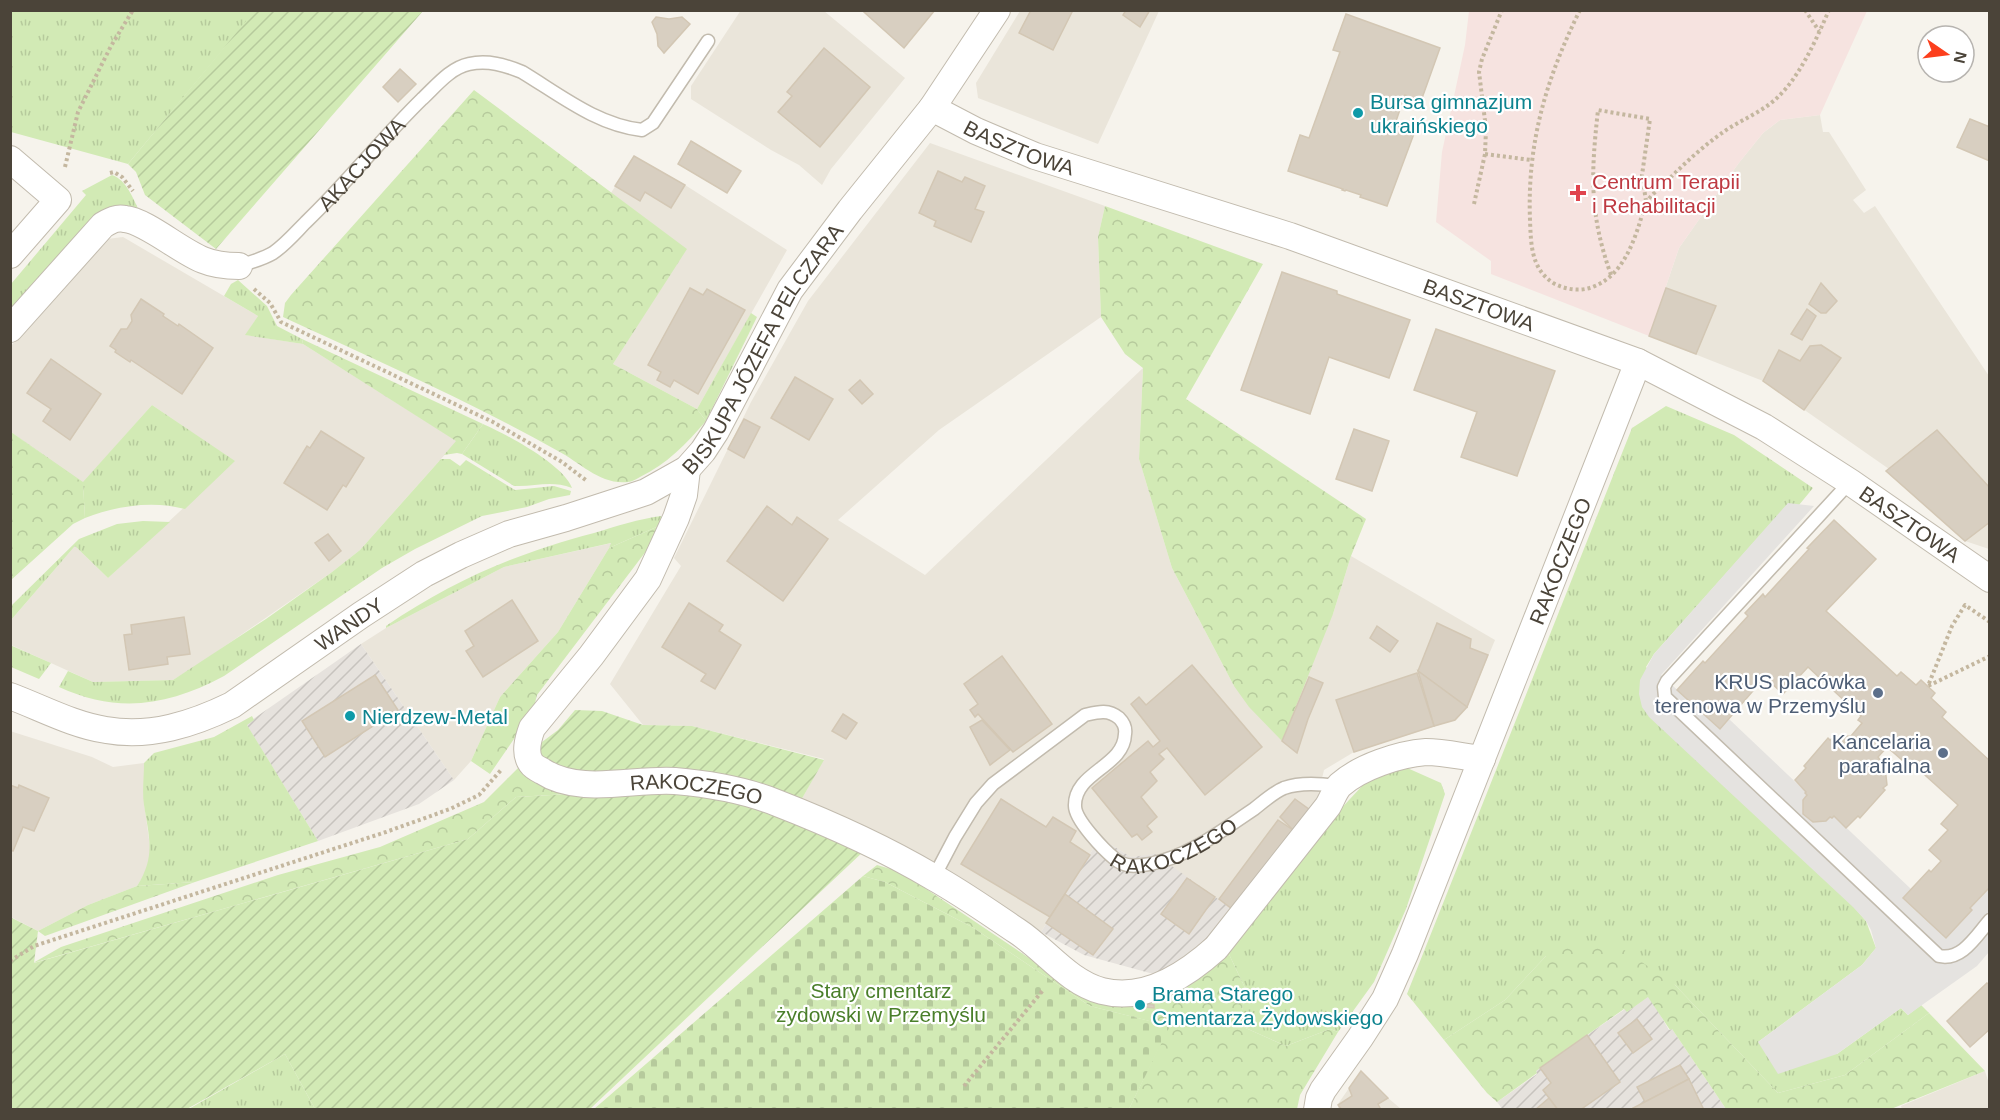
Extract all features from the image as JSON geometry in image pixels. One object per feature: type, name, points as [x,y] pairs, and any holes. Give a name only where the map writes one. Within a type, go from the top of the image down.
[{"type":"street","name":"BISKUPA JÓZEFA PELCZARA","points":[[527,752],[531,728],[591,656],[648,579],[676,518],[684,495],[687,469],[703,452],[716,431],[790,290],[850,210],[932,108],[997,10]]},
{"type":"street","name":"BASZTOWA","points":[[932,108],[966,126],[1035,156],[1290,236],[1638,362],[1764,427],[1850,482],[1989,579]]},
{"type":"street","points":[[10,159],[58,200],[10,255]]},
{"type":"street","name":"AKACJOWA","points":[[10,329],[103,225],[113,219],[124,218],[136,222],[185,251],[243,275]]},
{"type":"street","name":"RAKOCZEGO","points":[[1317,1110],[1318,1098],[1360,1038],[1389,990],[1405,954],[1638,362]]},
{"type":"street","name":"WANDY","points":[[10,696],[75,722],[108,731],[140,732],[185,725],[206,718],[232,705],[388,597],[452,559],[509,534],[646,492],[687,469]]},
{"type":"street","name":"RAKOCZEGO","points":[[527,752],[531,764],[567,782],[674,781],[721,787],[753,795],[846,831],[934,877],[1019,932],[1079,982],[1102,991],[1121,993],[1137,992],[1159,986],[1180,976],[1216,948],[1328,806],[1338,786]]},
{"type":"street","points":[[1338,786],[1374,765],[1402,756],[1427,752],[1482,759]]},
{"type":"lane","name":"AKACJOWA","points":[[243,275],[274,253],[314,214],[416,105],[455,70],[468,64],[483,63],[496,63],[510,67],[597,117],[620,126],[642,130],[653,123],[708,41]]},
{"type":"lane","points":[[1850,482],[1667,681],[1664,687],[1665,697],[1933,952],[1947,957],[1960,952],[1989,920]]},
{"type":"lane","name":"RAKOCZEGO","points":[[934,877],[976,802],[993,784],[1085,715],[1101,711],[1113,713],[1122,720],[1126,730],[1125,744],[1118,755],[1085,782],[1077,794],[1075,806],[1077,816],[1099,843],[1125,865],[1137,866],[1165,861],[1195,848],[1283,788],[1317,783],[1338,786]]},
{"type":"path","points":[[58,200],[78,112],[111,46],[133,10]]},
{"type":"path","points":[[1474,204],[1485,154],[1486,129],[1479,72],[1502,10]]},
{"type":"path","points":[[1580,10],[1558,56],[1547,86],[1537,123],[1529,194],[1533,255],[1539,270],[1560,286],[1576,290],[1594,287],[1611,275],[1633,245],[1647,201],[1698,152],[1722,133],[1777,98],[1792,80],[1820,32],[1829,10]]},
{"type":"path","points":[[1805,10],[1820,32]]},
{"type":"path","points":[[1611,275],[1600,245],[1592,186],[1598,110],[1650,119],[1642,175],[1647,201]]},
{"type":"path","points":[[1485,154],[1532,160]]},
{"type":"path","points":[[243,275],[270,303],[281,322],[493,422],[562,462],[613,503]]},
{"type":"path","points":[[1989,622],[1965,605],[1952,626],[1928,686],[1989,656]]},
{"type":"path","points":[[10,961],[34,946],[386,832],[450,809],[479,795],[517,753],[527,752]]},
{"type":"path","points":[[964,1086],[1062,967]]},
{"type":"shaded area","points":[[741,10],[824,11],[905,78],[831,169],[822,185],[799,165],[771,150],[691,99],[691,86]]},
{"type":"shaded area","points":[[1020,11],[1159,11],[1098,144],[978,98],[976,83]]},
{"type":"shaded area","name":"Centrum Terapii i Rehabilitacji","points":[[1469,11],[1867,11],[1820,115],[1780,120],[1763,133],[1738,164],[1679,248],[1649,336],[1491,274],[1491,261],[1436,222],[1442,152],[1465,45]]},
{"type":"shaded area","points":[[1820,115],[1823,132],[1829,132],[1866,190],[1853,200],[1864,213],[1875,206],[1989,376],[1989,549],[1965,541],[1886,471],[1889,469],[1763,381],[1649,336],[1679,248],[1738,164],[1763,133],[1780,120]]},
{"type":"shaded area","points":[[930,143],[1105,206],[1098,237],[1101,317],[939,430],[838,520],[925,575],[1143,368],[1139,459],[1172,568],[1234,686],[1333,614],[1351,556],[1495,640],[1467,707],[1455,720],[1354,752],[1324,770],[1317,800],[1232,909],[1155,855],[1131,857],[1100,838],[1041,932],[954,879],[800,802],[824,759],[692,726],[643,725],[610,684],[681,566],[674,558],[751,402],[808,301]]},
{"type":"shaded area","points":[[634,156],[685,185],[787,250],[697,409],[613,364],[686,249],[611,193]]},
{"type":"shaded area","points":[[123,237],[258,316],[246,335],[303,344],[457,441],[360,550],[199,664],[173,680],[93,682],[11,645],[11,620],[75,546],[108,578],[234,461],[152,405],[83,483],[11,432],[11,346],[107,239]]},
{"type":"shaded area","points":[[1788,503],[1814,506],[1661,675],[1720,729],[1729,719],[1806,792],[1807,795],[1803,800],[1803,814],[1813,822],[1826,821],[1834,816],[1911,889],[1903,898],[1946,938],[1972,910],[1970,908],[1989,887],[1989,952],[1977,966],[1908,1015],[1901,1008],[1837,1054],[1778,1074],[1758,1042],[1862,965],[1876,948],[1871,930],[1853,907],[1649,717],[1642,707],[1639,694],[1640,680],[1654,654]]},
{"type":"shaded area","points":[[612,543],[558,632],[500,697],[471,761],[454,780],[361,644],[386,628],[504,567]]},
{"type":"shaded area","points":[[361,644],[454,780],[419,804],[318,841],[246,724]]},
{"type":"shaded area","points":[[10,731],[92,757],[113,767],[144,763],[144,803],[151,854],[146,872],[137,886],[88,905],[38,931],[11,917]]},
{"type":"shaded area","points":[[1100,838],[1131,857],[1155,854],[1232,909],[1189,960],[1157,975],[1084,955],[1041,932]]},
{"type":"shaded area","points":[[1649,996],[1669,1030],[1672,1029],[1726,1109],[1503,1110],[1497,1102],[1537,1074],[1535,1071],[1625,1009],[1627,1012]]},
{"type":"shaded area","points":[[1361,1071],[1401,1109],[1338,1109],[1338,1104]]},
{"type":"shaded area","points":[[1985,1071],[1989,1084],[1989,1109],[1902,1110],[1901,1106]]},
{"type":"green space","points":[[255,10],[423,11],[216,249],[145,195],[136,172],[128,164]]},
{"type":"green space","points":[[10,11],[255,11],[128,164],[11,132]]},
{"type":"green space","points":[[474,90],[687,249],[613,364],[697,409],[706,421],[667,460],[632,481],[618,482],[600,477],[558,451],[491,415],[283,317],[285,303],[291,295]]},
{"type":"green space","points":[[112,175],[126,185],[140,212],[124,206],[107,209],[11,312],[11,284],[86,195],[82,191]]},
{"type":"green space","points":[[1105,206],[1263,264],[1186,399],[1366,519],[1351,556],[1333,614],[1282,741],[1249,707],[1234,686],[1172,568],[1139,459],[1143,368],[1125,354],[1101,317],[1098,237]]},
{"type":"green space","points":[[238,280],[267,306],[277,326],[302,339],[303,344],[245,335],[258,316],[224,296],[231,284]]},
{"type":"green space","points":[[751,313],[757,317],[706,421],[697,409]]},
{"type":"green space","points":[[302,339],[483,424],[462,454],[444,455],[456,441],[303,344]]},
{"type":"green space","points":[[152,405],[235,461],[185,509],[160,505],[134,506],[109,510],[85,518],[83,484],[11,432],[83,482]]},
{"type":"green space","points":[[1666,406],[1734,435],[1813,488],[1799,505],[1788,504],[1654,654],[1646,667],[1866,921],[1876,948],[1862,965],[1758,1042],[1837,1054],[1901,1008],[1908,1015],[1921,1005],[1929,1013],[1845,1075],[1778,1093],[1675,985],[1546,956],[1505,1000],[1444,1040],[1407,994],[1632,428]]},
{"type":"green space","points":[[483,424],[546,460],[567,479],[572,488],[550,484],[514,486],[462,454]]},
{"type":"green space","points":[[11,432],[83,483],[85,518],[73,524],[11,580]]},
{"type":"green space","points":[[441,459],[450,459],[460,466],[466,460],[515,490],[554,486],[571,491],[570,495],[482,516],[415,549],[382,568],[224,676],[183,694],[143,703],[122,703],[81,696],[59,687],[68,671],[93,682],[173,680],[266,619],[360,550]]},
{"type":"green space","points":[[661,516],[661,525],[609,548],[611,543],[504,567],[386,628],[436,595],[486,570],[565,541]]},
{"type":"green space","points":[[143,521],[170,522],[108,578],[75,546],[11,620],[11,606],[79,539],[117,524]]},
{"type":"green space","points":[[661,525],[656,538],[537,695],[533,711],[490,774],[471,761],[500,697],[558,632],[609,548]]},
{"type":"green space","points":[[10,645],[51,663],[39,679],[11,667]]},
{"type":"green space","points":[[575,710],[602,711],[643,725],[692,726],[824,760],[800,802],[661,771],[566,772],[541,763],[538,745],[558,730]]},
{"type":"green space","points":[[252,716],[254,720],[247,725],[318,841],[195,882],[137,886],[147,865],[150,847],[143,800],[144,763],[154,753],[214,737]]},
{"type":"green space","points":[[519,767],[585,793],[516,797],[468,839],[33,963],[61,947],[278,875],[380,847],[484,802]]},
{"type":"green space","points":[[1405,767],[1441,783],[1445,794],[1406,909],[1374,982],[1338,1032],[1330,1029],[1286,1046],[1241,1026],[1246,990],[1227,950],[1322,829],[1363,785],[1383,773]]},
{"type":"green space","points":[[676,788],[759,804],[865,850],[590,1109],[315,1109],[285,1054],[187,1109],[11,1109],[10,917],[38,931],[34,963],[468,839],[516,797]]},
{"type":"green space","points":[[877,865],[901,872],[1041,966],[1080,996],[1105,1004],[1127,1006],[1165,997],[1194,980],[1227,950],[1246,990],[1241,1026],[1286,1046],[1330,1029],[1338,1032],[1300,1095],[1297,1109],[1129,1109],[1169,1026],[1090,1006],[972,927],[885,882],[863,876]]},
{"type":"green space","name":"Stary cmentarz żydowski w Przemyślu","points":[[863,876],[885,882],[972,927],[1090,1006],[1170,1026],[1129,1109],[594,1109]]},
{"type":"green space","points":[[195,882],[45,936],[38,931],[88,905],[137,886]]},
{"type":"green space","points":[[1583,941],[1617,945],[1675,985],[1778,1093],[1845,1075],[1929,1013],[1985,1071],[1891,1109],[1726,1109],[1648,997],[1627,1012],[1624,1009],[1536,1071],[1537,1073],[1497,1102],[1444,1040],[1505,1000],[1546,956]]},
{"type":"green space","points":[[285,1054],[315,1109],[187,1110]]},
{"type":"building","points":[[865,10],[935,10],[904,48],[864,12]]},
{"type":"building","points":[[1031,10],[1073,10],[1053,50],[1019,33]]},
{"type":"building","points":[[1126,10],[1150,10],[1140,27],[1123,15]]},
{"type":"building","name":"Bursa gimnazjum ukraińskiego","points":[[1346,14],[1440,48],[1421,101],[1405,95],[1395,124],[1415,131],[1387,206],[1288,171],[1300,135],[1309,138],[1340,52],[1333,50]]},
{"type":"building","points":[[656,17],[669,19],[682,17],[690,24],[664,53],[658,46],[657,34],[652,22]]},
{"type":"building","points":[[824,48],[870,87],[820,147],[778,112],[792,96],[787,92]]},
{"type":"building","points":[[400,69],[416,84],[398,102],[383,87]]},
{"type":"building","points":[[1970,119],[1990,127],[1990,161],[1957,147]]},
{"type":"building","points":[[691,141],[741,171],[727,193],[678,164]]},
{"type":"building","points":[[634,156],[685,185],[671,208],[645,192],[640,201],[615,186]]},
{"type":"building","points":[[938,171],[962,182],[965,177],[985,186],[975,209],[984,212],[971,242],[934,226],[936,221],[919,213]]},
{"type":"building","points":[[1282,272],[1410,320],[1389,378],[1329,357],[1310,414],[1241,390]]},
{"type":"building","points":[[1821,283],[1837,301],[1826,313],[1821,313],[1809,304]]},
{"type":"building","points":[[690,288],[703,295],[707,289],[745,310],[698,394],[674,380],[670,387],[657,380],[661,372],[648,365]]},
{"type":"building","points":[[1666,288],[1716,306],[1696,354],[1649,336]]},
{"type":"building","points":[[141,299],[213,348],[182,394],[115,352],[116,350],[110,346],[121,329],[127,329],[132,321],[131,315]]},
{"type":"building","points":[[1807,309],[1816,316],[1802,340],[1791,334]]},
{"type":"building","points":[[1436,329],[1555,371],[1517,476],[1461,457],[1477,412],[1414,390]]},
{"type":"building","points":[[1821,345],[1841,358],[1804,410],[1763,381],[1779,350],[1800,361],[1810,346]]},
{"type":"building","points":[[51,359],[101,394],[70,440],[43,421],[51,409],[27,393]]},
{"type":"building","points":[[795,377],[833,399],[809,440],[771,418]]},
{"type":"building","points":[[860,380],[873,394],[862,404],[849,390]]},
{"type":"building","points":[[744,419],[760,427],[744,458],[728,449]]},
{"type":"building","points":[[1354,429],[1389,441],[1372,491],[1336,479]]},
{"type":"building","points":[[1937,430],[1990,488],[1990,522],[1965,541],[1886,471]]},
{"type":"building","points":[[321,431],[364,458],[346,487],[343,485],[327,510],[284,483],[307,446],[310,448]]},
{"type":"building","points":[[767,506],[792,525],[797,517],[828,539],[783,601],[727,561]]},
{"type":"building","points":[[1834,520],[1876,559],[1826,611],[1897,676],[1901,672],[1916,685],[1921,680],[1935,693],[1931,698],[1946,712],[1942,717],[1990,761],[1990,887],[1946,938],[1903,898],[1929,870],[1931,872],[1941,861],[1929,850],[1948,830],[1941,824],[1958,805],[1905,757],[1902,760],[1887,747],[1878,757],[1885,767],[1887,785],[1860,818],[1858,816],[1846,828],[1834,816],[1826,821],[1813,822],[1803,814],[1803,800],[1807,795],[1795,780],[1806,768],[1804,766],[1828,738],[1830,740],[1835,737],[1851,736],[1862,723],[1858,720],[1861,716],[1808,667],[1783,694],[1765,677],[1720,729],[1677,690],[1748,616],[1745,613],[1763,594],[1765,597]]},
{"type":"building","points":[[328,534],[341,551],[329,561],[315,543]]},
{"type":"building","points":[[512,600],[538,641],[483,677],[466,651],[474,646],[465,631]]},
{"type":"building","points":[[689,603],[723,625],[719,631],[741,645],[715,689],[701,681],[706,674],[662,647]]},
{"type":"building","points":[[184,617],[190,654],[167,657],[168,664],[129,670],[124,635],[132,634],[131,625]]},
{"type":"building","points":[[1437,623],[1471,639],[1470,648],[1488,655],[1467,707],[1418,671]]},
{"type":"building","points":[[1377,626],[1398,641],[1390,652],[1370,638]]},
{"type":"building","points":[[1002,656],[1052,724],[1013,752],[978,714],[975,717],[970,710],[978,704],[964,684]]},
{"type":"building","points":[[1192,665],[1262,747],[1205,795],[1167,748],[1159,754],[1164,759],[1150,772],[1157,781],[1141,797],[1157,817],[1147,826],[1152,832],[1142,840],[1137,834],[1132,837],[1092,788],[1148,741],[1153,747],[1160,741],[1131,704],[1139,697],[1146,705]]},
{"type":"building","points":[[1418,671],[1467,707],[1455,720],[1434,726]]},
{"type":"building","points":[[1417,673],[1434,726],[1354,752],[1336,700]]},
{"type":"building","name":"Nierdzew-Metal","points":[[375,675],[398,710],[325,757],[302,721]]},
{"type":"building","points":[[1309,677],[1323,683],[1297,753],[1282,741]]},
{"type":"building","points":[[843,714],[857,723],[846,739],[832,731]]},
{"type":"building","points":[[982,720],[1010,750],[990,765],[970,727]]},
{"type":"building","points":[[10,785],[18,788],[19,785],[49,798],[34,831],[23,827],[13,851],[10,850]]},
{"type":"building","points":[[1001,799],[1046,827],[1053,817],[1076,831],[1070,842],[1090,855],[1050,917],[961,864]]},
{"type":"building","points":[[1295,799],[1310,810],[1293,830],[1280,817]]},
{"type":"building","points":[[1278,820],[1293,830],[1232,909],[1219,899]]},
{"type":"building","points":[[1187,878],[1215,897],[1189,934],[1161,914]]},
{"type":"building","points":[[1065,894],[1113,929],[1093,955],[1046,923]]},
{"type":"building","points":[[1987,983],[1990,985],[1990,1029],[1970,1047],[1947,1021]]},
{"type":"building","name":"Brama Starego Cmentarza Żydowskiego","points":[[1126,1002],[1154,1005],[1154,1008],[1126,1005]]},
{"type":"building","points":[[1637,1019],[1652,1039],[1633,1053],[1618,1033]]},
{"type":"building","points":[[1587,1035],[1620,1082],[1580,1110],[1558,1110],[1543,1090],[1551,1083],[1540,1068]]},
{"type":"building","points":[[1680,1065],[1689,1079],[1645,1102],[1637,1087]]},
{"type":"building","points":[[1361,1071],[1388,1098],[1378,1104],[1381,1110],[1342,1110],[1338,1105],[1352,1096],[1349,1088]]},
{"type":"building","points":[[1689,1079],[1704,1110],[1634,1110],[1633,1108]]},
{"type":"building","points":[[1549,1098],[1558,1110],[1535,1110]]},
{"type":"place","name":"Bursa gimnazjum ukraińskiego","points":[[1358,113]]},
{"type":"place","name":"Centrum Terapii i Rehabilitacji","points":[[1578,193]]},
{"type":"place","name":"KRUS placówka terenowa w Przemyślu","points":[[1878,693]]},
{"type":"place","name":"Nierdzew-Metal","points":[[350,716]]},
{"type":"place","name":"Kancelaria parafialna","points":[[1943,753]]},
{"type":"place","name":"Brama Starego Cmentarza Żydowskiego","points":[[1140,1005]]}]
